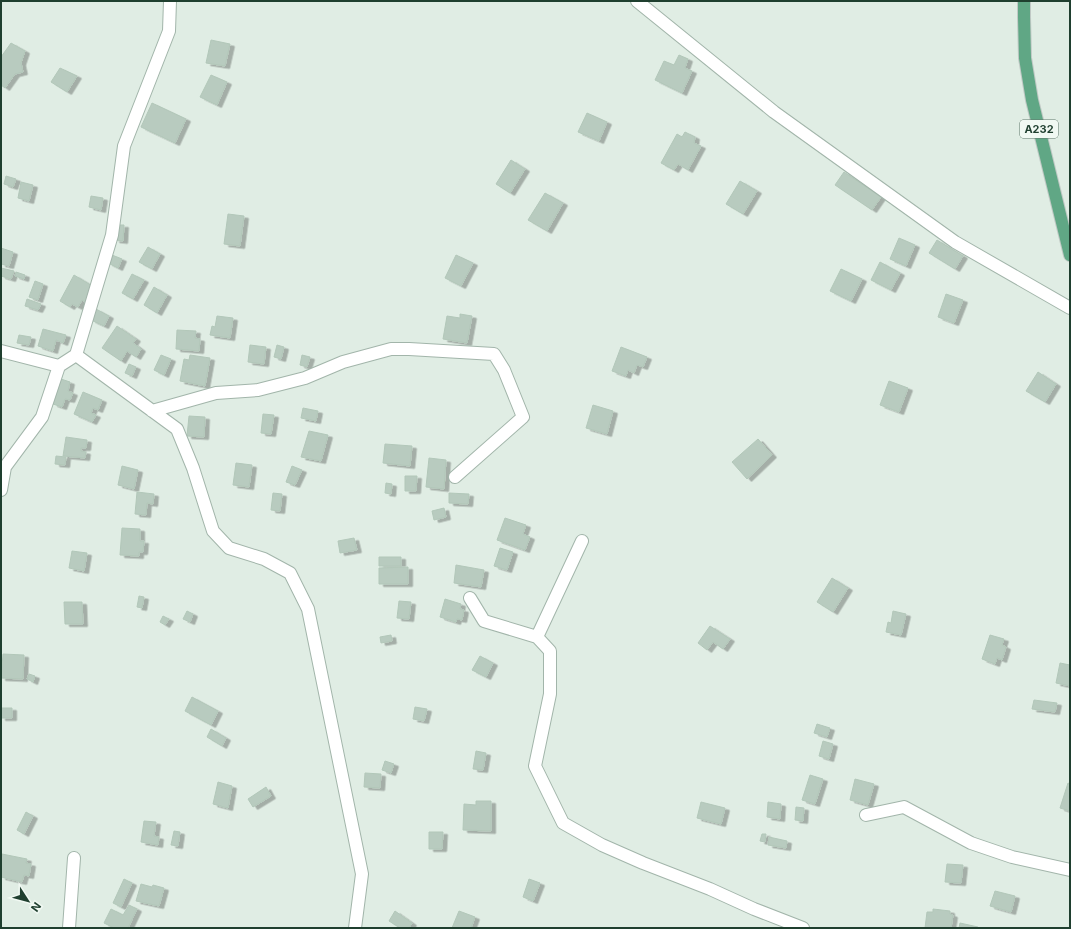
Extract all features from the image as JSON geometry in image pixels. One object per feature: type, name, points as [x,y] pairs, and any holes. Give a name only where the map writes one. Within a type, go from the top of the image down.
[{"type":"main road","name":"A232","points":[[1024,1],[1025,58],[1032,100],[1070,255]]},
{"type":"street","points":[[1,490],[5,467],[42,417],[59,366],[76,355],[112,235],[124,146],[169,31],[170,1]]},
{"type":"street","points":[[637,1],[774,112],[949,237],[1070,308]]},
{"type":"street","points":[[152,411],[216,393],[258,390],[305,378],[343,362],[391,349],[494,354],[504,370],[523,417],[456,477]]},
{"type":"street","points":[[1,351],[59,366]]},
{"type":"street","points":[[76,355],[177,429],[193,468],[213,531],[229,548],[264,559],[290,573],[308,609],[362,874],[356,928]]},
{"type":"street","points":[[537,636],[582,542]]},
{"type":"street","points":[[470,598],[484,621],[537,636],[550,651],[550,694],[534,766],[563,823],[602,845],[643,864],[710,889],[754,909],[803,928]]},
{"type":"street","points":[[866,815],[904,807],[970,842],[1012,857],[1070,870]]},
{"type":"street","points":[[69,928],[74,858]]},
{"type":"building","points":[[211,40],[230,44],[225,66],[206,63]]},
{"type":"building","points":[[11,43],[25,51],[21,63],[23,72],[15,74],[5,88],[1,85],[1,57]]},
{"type":"building","points":[[679,55],[688,59],[685,68],[692,71],[682,93],[655,80],[664,61],[674,65]]},
{"type":"building","points":[[60,68],[77,76],[67,92],[51,82]]},
{"type":"building","points":[[211,75],[227,82],[217,105],[200,97]]},
{"type":"building","points":[[152,103],[186,119],[175,143],[141,127]]},
{"type":"building","points":[[587,113],[607,122],[599,141],[578,132]]},
{"type":"building","points":[[685,132],[695,137],[694,143],[701,146],[688,170],[678,164],[674,170],[661,163],[677,134],[682,137]]},
{"type":"building","points":[[511,160],[525,169],[510,193],[496,184]]},
{"type":"building","points":[[844,172],[881,197],[872,210],[835,185]]},
{"type":"building","points":[[6,176],[16,179],[13,187],[4,184]]},
{"type":"building","points":[[740,181],[757,191],[743,214],[726,204]]},
{"type":"building","points":[[21,182],[33,185],[29,201],[18,198]]},
{"type":"building","points":[[545,193],[563,203],[547,231],[528,220]]},
{"type":"building","points":[[91,196],[103,198],[101,210],[89,207]]},
{"type":"building","points":[[228,214],[244,216],[240,246],[224,244]]},
{"type":"building","points":[[116,225],[124,225],[123,241],[115,240]]},
{"type":"building","points":[[899,238],[915,245],[906,266],[890,259]]},
{"type":"building","points":[[937,240],[963,256],[955,269],[929,253]]},
{"type":"building","points":[[148,247],[160,254],[152,269],[139,262]]},
{"type":"building","points":[[1,248],[13,252],[9,266],[1,264]]},
{"type":"building","points":[[112,255],[122,259],[118,268],[108,263]]},
{"type":"building","points":[[456,255],[473,263],[461,286],[445,278]]},
{"type":"building","points":[[880,262],[900,273],[891,290],[871,280]]},
{"type":"building","points":[[1,268],[14,271],[11,279],[1,276]]},
{"type":"building","points":[[841,269],[862,279],[851,301],[830,291]]},
{"type":"building","points":[[16,272],[25,275],[24,279],[15,276]]},
{"type":"building","points":[[132,274],[144,280],[133,299],[122,293]]},
{"type":"building","points":[[74,275],[94,287],[85,302],[82,300],[78,307],[72,304],[70,307],[60,301]]},
{"type":"building","points":[[35,281],[43,284],[38,300],[29,297]]},
{"type":"building","points":[[154,287],[167,295],[157,313],[144,305]]},
{"type":"building","points":[[946,294],[963,300],[954,323],[938,317]]},
{"type":"building","points":[[27,299],[41,304],[38,310],[25,306]]},
{"type":"building","points":[[96,309],[109,316],[104,326],[91,320]]},
{"type":"building","points":[[460,314],[472,316],[467,343],[443,339],[447,316],[460,318]]},
{"type":"building","points":[[217,316],[233,318],[230,338],[210,335],[212,326],[215,327]]},
{"type":"building","points":[[117,326],[136,339],[133,343],[141,349],[136,357],[127,351],[121,361],[102,348]]},
{"type":"building","points":[[43,329],[66,335],[63,343],[56,340],[53,351],[38,346]]},
{"type":"building","points":[[177,330],[196,331],[195,338],[200,339],[199,351],[176,349]]},
{"type":"building","points":[[19,335],[31,337],[29,345],[17,343]]},
{"type":"building","points":[[250,345],[266,347],[264,364],[248,362]]},
{"type":"building","points":[[277,345],[284,347],[281,359],[274,357]]},
{"type":"building","points":[[621,347],[647,357],[643,367],[637,365],[634,373],[628,370],[626,376],[612,371]]},
{"type":"building","points":[[161,355],[171,359],[164,375],[154,370]]},
{"type":"building","points":[[190,355],[210,358],[205,386],[180,381],[184,359],[189,360]]},
{"type":"building","points":[[302,355],[310,357],[307,367],[300,365]]},
{"type":"building","points":[[129,364],[136,367],[132,376],[125,373]]},
{"type":"building","points":[[1038,372],[1056,384],[1045,402],[1026,391]]},
{"type":"building","points":[[61,379],[70,382],[68,391],[73,393],[70,400],[65,399],[62,407],[53,404]]},
{"type":"building","points":[[889,381],[908,388],[899,412],[880,405]]},
{"type":"building","points":[[83,392],[102,400],[98,410],[93,408],[91,413],[96,415],[92,422],[74,414]]},
{"type":"building","points":[[593,405],[613,411],[607,434],[586,428]]},
{"type":"building","points":[[303,408],[318,411],[316,421],[301,418]]},
{"type":"building","points":[[263,414],[274,415],[271,434],[261,433]]},
{"type":"building","points":[[189,416],[205,417],[204,437],[187,436]]},
{"type":"building","points":[[309,431],[328,435],[321,461],[301,457]]},
{"type":"building","points":[[66,437],[87,440],[86,448],[81,448],[81,451],[86,452],[85,458],[63,456]]},
{"type":"building","points":[[758,439],[772,455],[747,479],[732,462]]},
{"type":"building","points":[[385,444],[412,446],[410,466],[383,463]]},
{"type":"building","points":[[56,456],[66,457],[65,465],[55,464]]},
{"type":"building","points":[[429,458],[446,460],[444,489],[426,487]]},
{"type":"building","points":[[236,463],[252,465],[249,487],[233,485]]},
{"type":"building","points":[[122,466],[138,470],[134,489],[118,485]]},
{"type":"building","points":[[292,466],[302,470],[295,485],[286,482]]},
{"type":"building","points":[[405,476],[417,476],[416,491],[405,491]]},
{"type":"building","points":[[386,483],[392,484],[391,494],[385,493]]},
{"type":"building","points":[[137,492],[154,494],[153,504],[147,503],[146,515],[135,514]]},
{"type":"building","points":[[273,493],[282,494],[280,511],[271,510]]},
{"type":"building","points":[[449,493],[469,494],[468,504],[449,503]]},
{"type":"building","points":[[444,508],[446,517],[434,520],[432,511]]},
{"type":"building","points":[[505,518],[526,525],[523,534],[530,537],[525,550],[497,540]]},
{"type":"building","points":[[122,528],[140,529],[140,541],[144,541],[143,552],[139,552],[139,556],[120,555]]},
{"type":"building","points":[[354,538],[357,550],[340,553],[338,541]]},
{"type":"building","points":[[500,548],[513,552],[507,570],[494,566]]},
{"type":"building","points":[[72,551],[87,553],[84,571],[69,568]]},
{"type":"building","points":[[379,557],[401,557],[401,566],[379,566]]},
{"type":"building","points":[[456,565],[484,570],[481,587],[454,583]]},
{"type":"building","points":[[408,567],[408,584],[379,584],[379,568]]},
{"type":"building","points":[[832,578],[848,588],[833,612],[817,602]]},
{"type":"building","points":[[139,596],[144,597],[142,608],[137,607]]},
{"type":"building","points":[[445,599],[461,604],[460,609],[464,610],[462,620],[457,619],[456,622],[440,617]]},
{"type":"building","points":[[399,601],[411,602],[409,619],[397,618]]},
{"type":"building","points":[[64,602],[82,602],[83,624],[65,624]]},
{"type":"building","points":[[187,611],[193,614],[190,622],[183,619]]},
{"type":"building","points":[[893,611],[906,614],[901,635],[886,632],[888,622],[891,623]]},
{"type":"building","points":[[163,616],[169,619],[165,625],[160,622]]},
{"type":"building","points":[[710,626],[730,639],[723,649],[713,642],[707,650],[698,643]]},
{"type":"building","points":[[391,635],[392,641],[381,643],[380,637]]},
{"type":"building","points":[[990,635],[1004,639],[1002,645],[1006,647],[1002,660],[997,658],[995,664],[982,659]]},
{"type":"building","points":[[3,654],[24,655],[23,679],[1,678]]},
{"type":"building","points":[[480,656],[493,663],[486,677],[472,670]]},
{"type":"building","points":[[1060,663],[1070,665],[1070,686],[1056,683]]},
{"type":"building","points":[[29,674],[35,676],[33,682],[27,679]]},
{"type":"building","points":[[192,697],[218,711],[211,725],[185,711]]},
{"type":"building","points":[[1034,700],[1057,703],[1055,712],[1032,709]]},
{"type":"building","points":[[415,707],[427,709],[424,721],[413,719]]},
{"type":"building","points":[[1,708],[12,708],[12,718],[1,718]]},
{"type":"building","points":[[817,724],[830,728],[827,737],[814,733]]},
{"type":"building","points":[[211,729],[226,738],[222,746],[207,737]]},
{"type":"building","points":[[823,741],[833,744],[829,759],[819,756]]},
{"type":"building","points":[[476,751],[486,753],[483,770],[473,769]]},
{"type":"building","points":[[385,761],[394,764],[391,773],[382,770]]},
{"type":"building","points":[[365,773],[381,774],[380,788],[364,787]]},
{"type":"building","points":[[810,775],[823,779],[815,804],[802,800]]},
{"type":"building","points":[[855,779],[874,784],[868,805],[850,800]]},
{"type":"building","points":[[218,782],[232,786],[228,808],[213,804]]},
{"type":"building","points":[[1068,783],[1070,784],[1070,811],[1060,808]]},
{"type":"building","points":[[266,787],[271,796],[253,807],[248,799]]},
{"type":"building","points":[[476,801],[491,801],[491,831],[463,830],[464,804],[476,805]]},
{"type":"building","points":[[701,802],[725,808],[721,824],[697,818]]},
{"type":"building","points":[[768,802],[781,804],[780,819],[767,817]]},
{"type":"building","points":[[796,807],[804,808],[803,821],[795,820]]},
{"type":"building","points":[[26,812],[33,816],[24,834],[17,830]]},
{"type":"building","points":[[144,821],[156,822],[154,836],[159,837],[158,845],[141,842]]},
{"type":"building","points":[[174,831],[180,832],[178,846],[171,845]]},
{"type":"building","points":[[429,832],[443,832],[442,849],[429,849]]},
{"type":"building","points":[[762,834],[766,834],[765,842],[760,841]]},
{"type":"building","points":[[769,837],[787,841],[786,848],[768,845]]},
{"type":"building","points":[[2,854],[27,859],[26,863],[31,864],[29,876],[24,875],[22,882],[1,877]]},
{"type":"building","points":[[947,864],[963,865],[961,883],[945,882]]},
{"type":"building","points":[[124,879],[132,883],[121,907],[113,903]]},
{"type":"building","points":[[529,879],[540,883],[533,901],[523,897]]},
{"type":"building","points":[[141,884],[164,888],[159,906],[136,901]]},
{"type":"building","points":[[995,891],[1015,896],[1011,912],[990,906]]},
{"type":"building","points":[[129,905],[137,909],[128,928],[114,928],[104,923],[111,909],[123,915]]},
{"type":"building","points":[[933,909],[950,911],[950,914],[953,915],[951,928],[925,928],[927,912],[933,912]]},
{"type":"building","points":[[395,911],[412,923],[409,928],[400,928],[389,921]]},
{"type":"building","points":[[459,911],[475,917],[471,928],[452,928]]},
{"type":"building","points":[[960,923],[978,927],[978,928],[959,928]]}]
